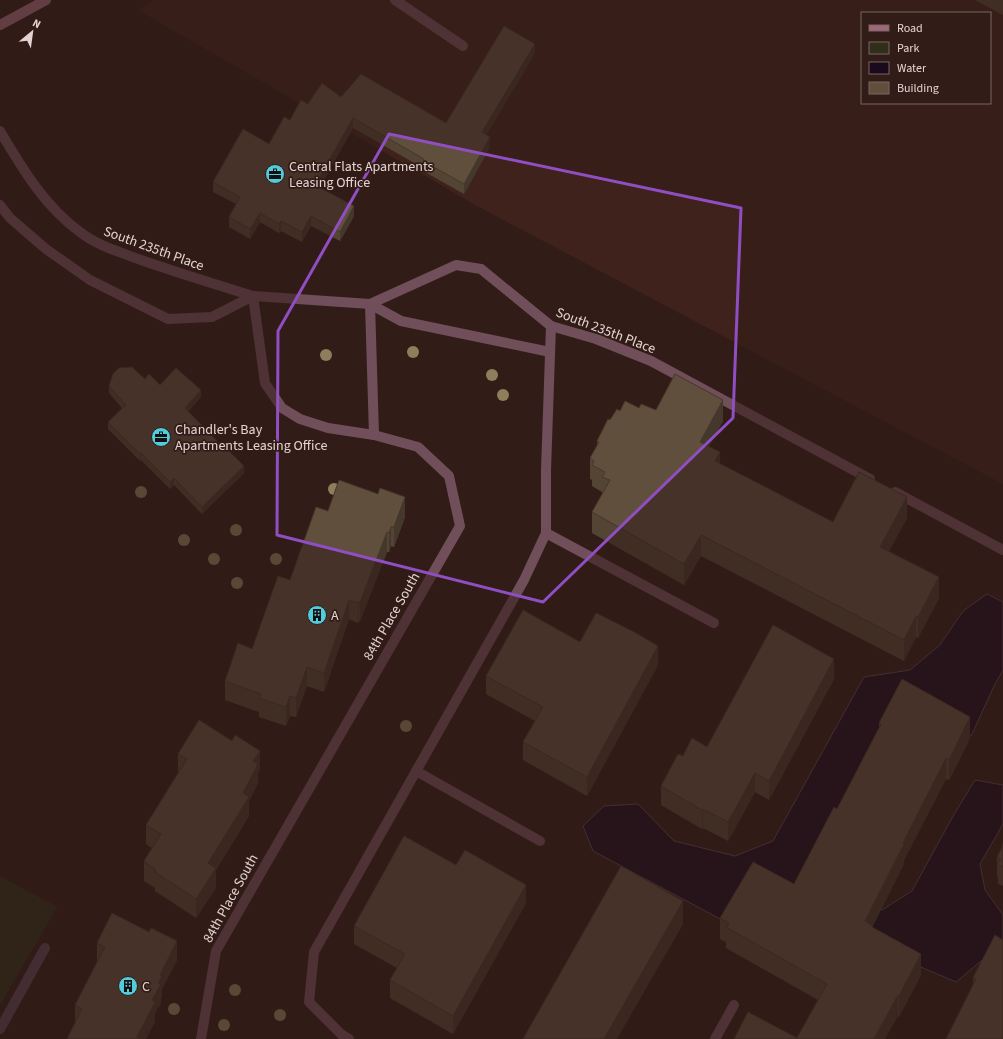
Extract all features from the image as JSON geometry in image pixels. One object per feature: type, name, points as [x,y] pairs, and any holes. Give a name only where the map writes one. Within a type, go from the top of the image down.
[{"type":"main road","points":[[0,26],[46,0]]},
{"type":"street","points":[[395,0],[464,46]]},
{"type":"street","name":"South 235th Place","points":[[0,131],[25,173],[46,201],[80,232],[105,247],[175,272],[253,296],[370,304],[456,265],[481,269],[551,326],[596,339],[651,361],[1003,550]]},
{"type":"street","points":[[0,205],[10,218],[46,249],[90,280],[168,319],[212,317],[253,296]]},
{"type":"street","name":"84th Place South","points":[[201,1039],[216,951],[460,526],[449,476],[418,447],[374,435],[328,428],[300,419],[282,408],[265,383],[253,296]]},
{"type":"street","points":[[370,304],[400,321],[550,352]]},
{"type":"street","points":[[370,304],[374,435]]},
{"type":"street","points":[[349,1039],[341,1034],[309,1002],[314,952],[524,580],[546,533],[546,470],[551,326]]},
{"type":"street","points":[[546,533],[714,623]]},
{"type":"street","points":[[416,771],[540,841]]},
{"type":"street","points":[[715,1039],[734,1005]]},
{"type":"highlighted area","points":[[389,134],[741,208],[733,418],[543,602],[277,535],[278,331]]},
{"type":"shaded area","points":[[154,0],[1003,0],[1003,484],[477,206],[138,10]]},
{"type":"green space","points":[[0,876],[57,907],[0,1005]]},
{"type":"water","points":[[987,594],[1003,602],[1003,670],[971,736],[899,697],[808,871],[882,910],[912,891],[952,818],[975,780],[1003,785],[1003,824],[980,864],[985,890],[1003,915],[1003,954],[994,950],[956,982],[914,964],[726,922],[593,851],[583,826],[604,806],[638,804],[674,841],[735,856],[773,841],[864,677],[910,670],[940,645],[963,611]]},
{"type":"building","points":[[504,26],[535,44],[482,132],[490,137],[464,184],[353,118],[315,185],[354,206],[340,232],[311,216],[302,232],[281,221],[279,224],[260,213],[250,229],[229,217],[240,197],[213,182],[243,129],[269,144],[284,117],[290,120],[301,100],[308,104],[322,83],[341,97],[361,74],[446,123]]},
{"type":"building","name":"Chandler's Bay Apartments Leasing Office","points":[[132,367],[145,379],[149,374],[160,385],[176,368],[201,390],[185,408],[244,466],[202,507],[174,478],[170,482],[108,422],[126,405],[109,386],[113,374],[119,368]]},
{"type":"building","points":[[675,374],[723,400],[700,442],[720,452],[715,461],[833,522],[859,472],[907,497],[880,547],[939,577],[904,640],[701,535],[684,564],[592,512],[610,480],[602,477],[605,472],[592,465],[594,461],[590,458],[599,442],[597,441],[608,419],[610,420],[617,409],[620,411],[625,401],[639,408],[641,404],[656,410]]},
{"type":"building","name":"A","points":[[339,480],[378,494],[380,488],[405,497],[394,527],[391,527],[389,533],[387,532],[360,602],[359,601],[358,603],[349,600],[324,673],[307,667],[296,698],[290,696],[286,707],[259,698],[261,694],[225,681],[238,643],[252,649],[278,576],[290,580],[316,507],[328,511]]},
{"type":"building","points":[[523,610],[580,642],[596,613],[658,646],[587,777],[523,742],[543,707],[486,676]]},
{"type":"building","points":[[773,625],[834,659],[769,781],[755,773],[728,822],[703,809],[702,810],[661,786],[678,754],[683,756],[692,738],[707,747]]},
{"type":"building","points":[[902,679],[970,717],[949,760],[946,758],[865,921],[873,926],[872,927],[921,954],[874,1039],[734,1039],[748,1012],[797,1038],[827,984],[726,927],[729,923],[720,918],[753,862],[794,884],[834,807],[837,809],[881,724],[879,723]]},
{"type":"building","points":[[199,720],[232,741],[235,735],[260,751],[253,761],[258,764],[243,793],[249,797],[208,863],[216,868],[196,899],[155,872],[156,870],[144,861],[161,834],[146,825],[187,759],[178,754]]},
{"type":"building","points":[[404,836],[456,865],[465,850],[526,885],[453,1016],[390,980],[405,954],[354,926]]},
{"type":"building","points":[[1003,846],[1003,867],[998,864],[1001,859],[997,857]]},
{"type":"building","points":[[621,866],[683,901],[604,1039],[523,1039]]},
{"type":"building","name":"C","points":[[112,913],[149,932],[151,928],[177,941],[160,975],[162,977],[158,983],[161,984],[152,1000],[155,1002],[137,1037],[140,1039],[67,1039],[82,1009],[75,1005],[105,947],[97,943]]},
{"type":"building","points":[[995,935],[1003,940],[1003,1039],[946,1039],[976,979],[973,978]]},
{"type":"waterway","points":[[0,1029],[45,948]]},
{"type":"place","name":"Central Flats Apartments Leasing Office","points":[[275,174]]},
{"type":"place","name":"Chandler's Bay Apartments Leasing Office","points":[[161,437]]},
{"type":"place","name":"A","points":[[317,615]]},
{"type":"place","name":"C","points":[[128,986]]}]
